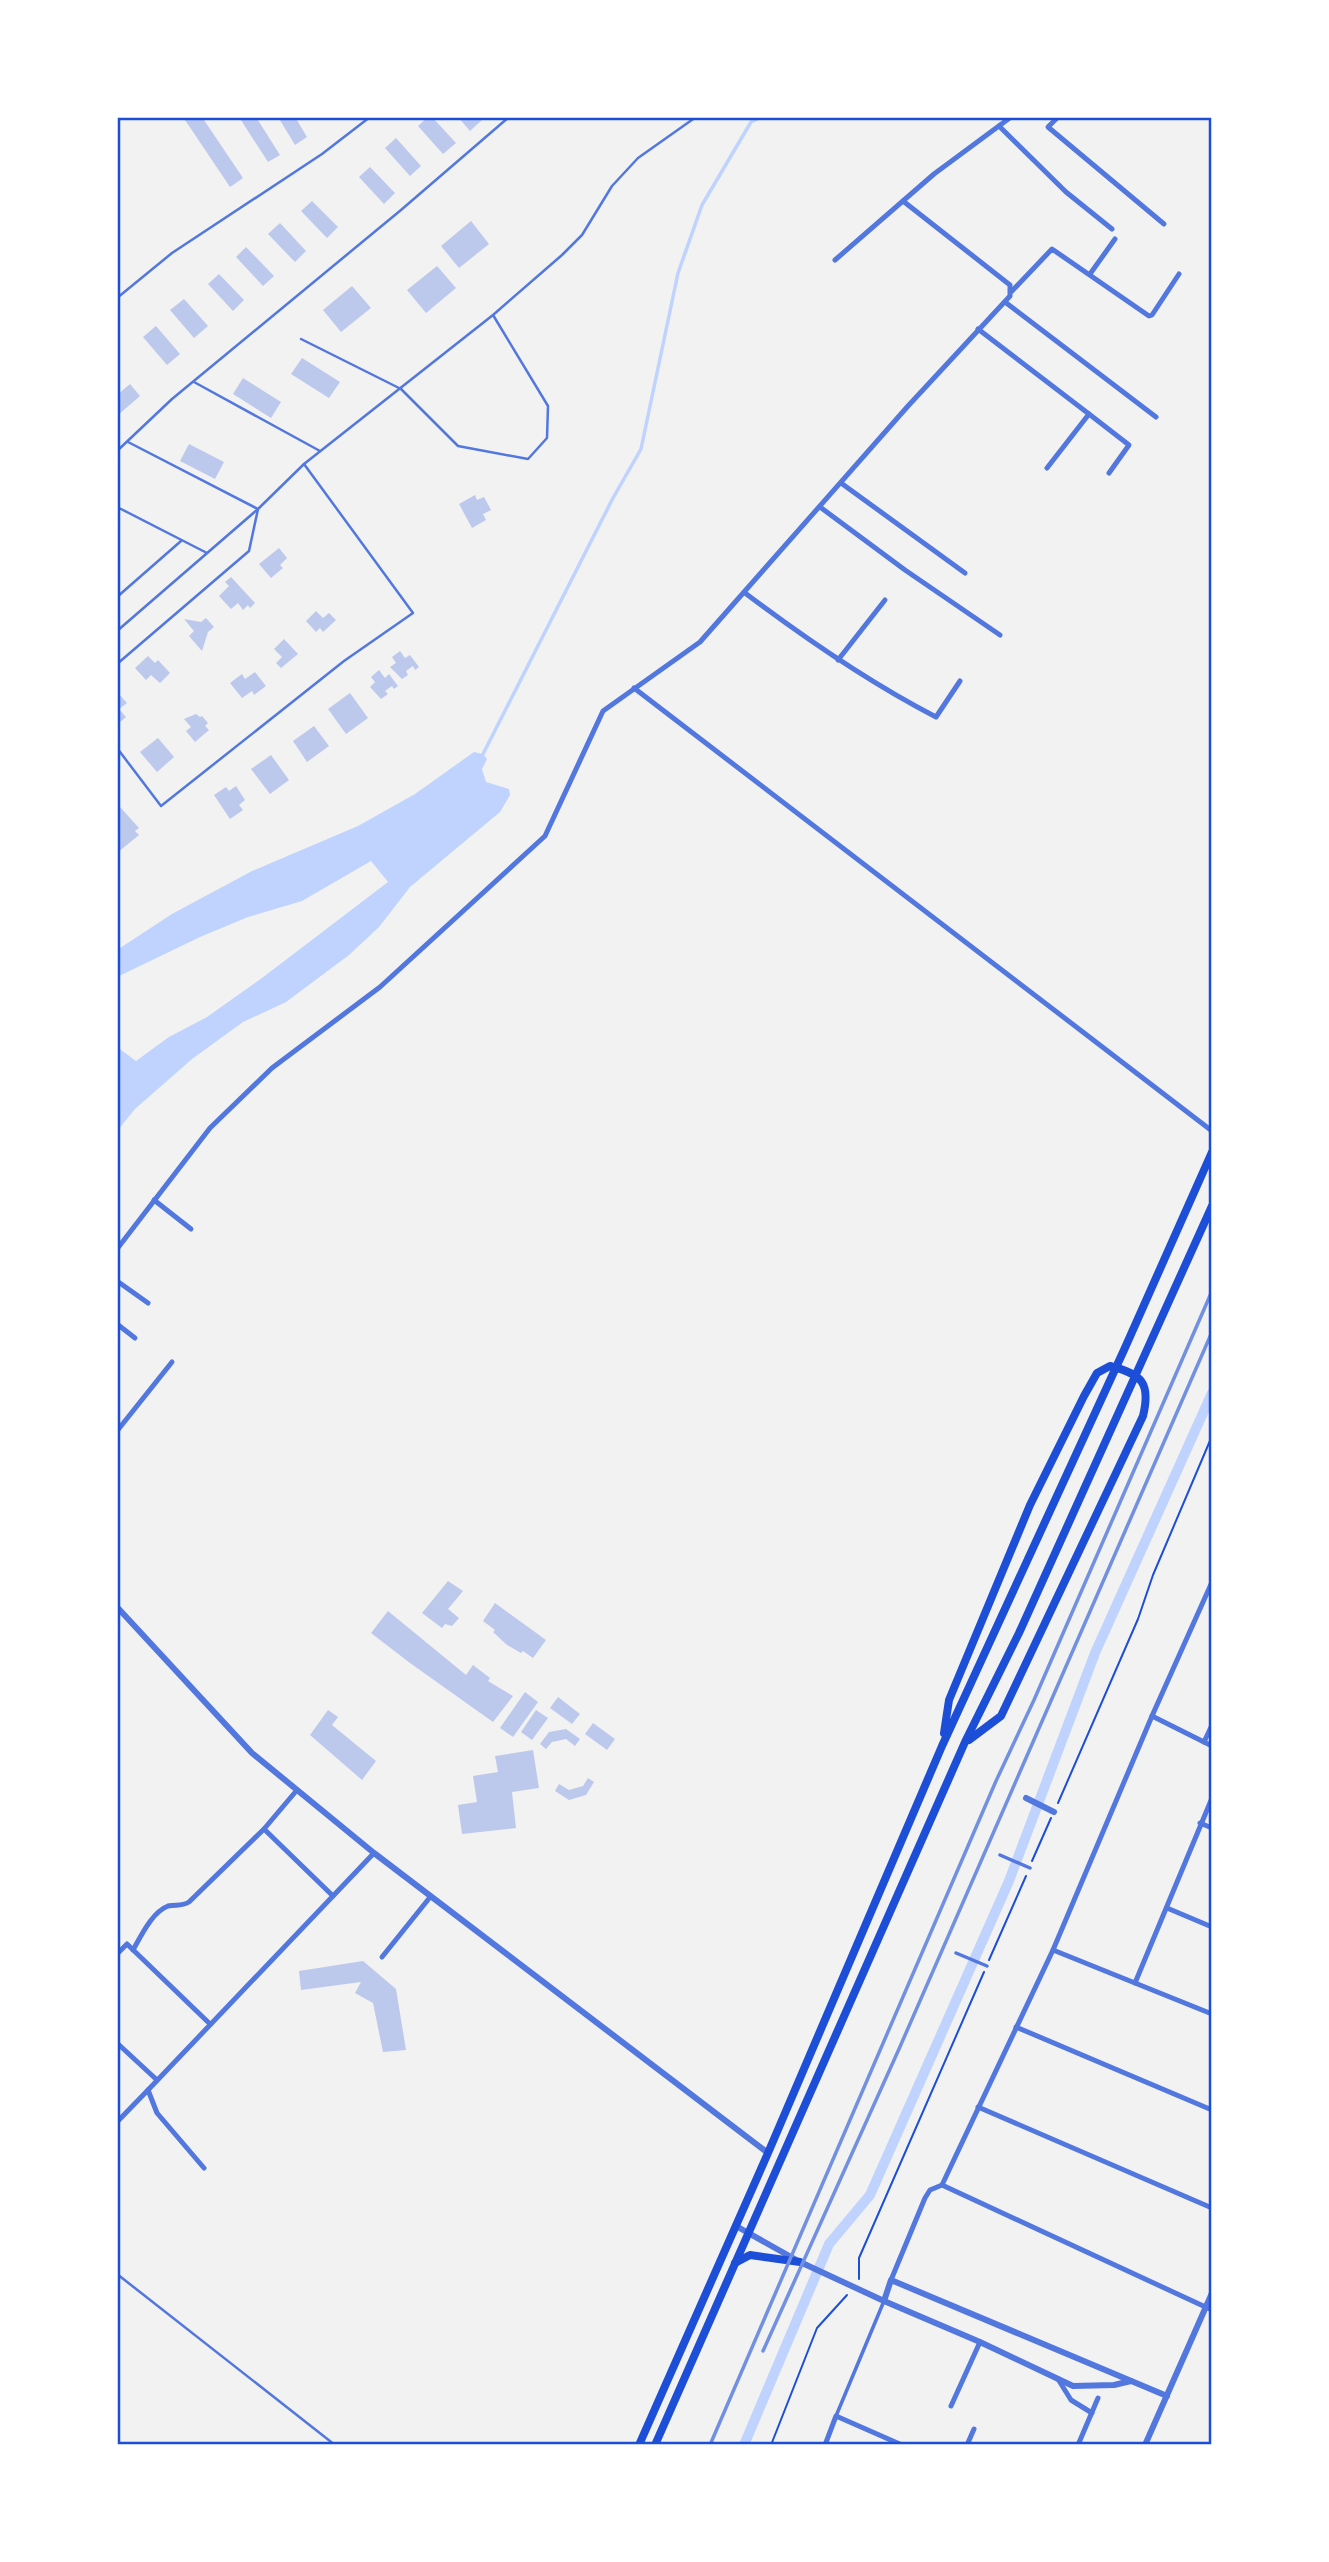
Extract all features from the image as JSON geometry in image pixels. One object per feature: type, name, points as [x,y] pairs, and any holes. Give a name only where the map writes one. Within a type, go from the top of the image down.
[{"type":"main road","points":[[639,2445],[768,2153],[942,1746],[1212,1152]]},
{"type":"main road","points":[[654,2445],[965,1742],[1019,1633],[1212,1206]]},
{"type":"main road","points":[[942,1746],[949,1700],[1030,1505],[1097,1373],[1110,1366],[1129,1371],[1143,1381],[1148,1398],[1143,1416],[1001,1716],[965,1742]]},
{"type":"main road","points":[[735,2263],[750,2255],[800,2262]]},
{"type":"street","points":[[835,260],[934,174],[1011,117]]},
{"type":"street","points":[[1058,117],[1048,127],[1164,224]]},
{"type":"street","points":[[999,126],[1066,192],[1112,229]]},
{"type":"street","points":[[903,201],[1011,288]]},
{"type":"street","points":[[1090,274],[1115,239]]},
{"type":"street","points":[[117,1249],[210,1128],[272,1069],[380,987],[545,836],[603,711],[700,642],[1005,302],[1011,288],[1052,249],[1149,316],[1179,274]]},
{"type":"street","points":[[1005,302],[1156,417]]},
{"type":"street","points":[[978,329],[1129,445],[1109,473]]},
{"type":"street","points":[[1048,468],[1089,414]]},
{"type":"street","points":[[841,483],[965,573]]},
{"type":"street","points":[[820,506],[905,570],[1000,635]]},
{"type":"street","points":[[745,593],[881,689],[936,717],[960,681]]},
{"type":"street","points":[[838,660],[885,600]]},
{"type":"street","points":[[634,688],[1212,1131]]},
{"type":"street","points":[[154,1200],[191,1229]]},
{"type":"street","points":[[117,1281],[148,1303]]},
{"type":"street","points":[[117,1324],[135,1338]]},
{"type":"street","points":[[117,1431],[172,1362]]},
{"type":"street","points":[[825,2445],[925,2198],[930,2190],[942,2185],[1053,1950],[1212,1581]]},
{"type":"street","points":[[117,1608],[239,1741],[297,1790],[374,1853],[768,2153]]},
{"type":"street","points":[[1152,1716],[1212,1746]]},
{"type":"street","points":[[1204,1742],[1212,1726]]},
{"type":"street","points":[[133,1950],[155,1916],[167,1906],[182,1906],[189,1902],[264,1829],[297,1790]]},
{"type":"street","points":[[1026,1798],[1054,1812]]},
{"type":"street","points":[[1135,1983],[1212,1798]]},
{"type":"street","points":[[1200,1823],[1212,1828]]},
{"type":"street","points":[[264,1829],[333,1896]]},
{"type":"street","points":[[117,2122],[374,1853]]},
{"type":"street","points":[[1000,1855],[1030,1867]]},
{"type":"street","points":[[382,1957],[431,1896]]},
{"type":"street","points":[[1167,1908],[1212,1927]]},
{"type":"street","points":[[117,1954],[127,1944],[209,2024]]},
{"type":"street","points":[[1053,1950],[1212,2014]]},
{"type":"street","points":[[956,1953],[987,1966]]},
{"type":"street","points":[[1017,2027],[1212,2110]]},
{"type":"street","points":[[117,2043],[157,2080]]},
{"type":"street","points":[[148,2090],[157,2113],[204,2168]]},
{"type":"street","points":[[978,2107],[1212,2208]]},
{"type":"street","points":[[942,2185],[1209,2309]]},
{"type":"street","points":[[736,2226],[800,2262],[1073,2386],[1114,2385],[1131,2381]]},
{"type":"street","points":[[891,2280],[1167,2396]]},
{"type":"street","points":[[1145,2445],[1209,2309],[1212,2293]]},
{"type":"street","points":[[951,2406],[980,2342]]},
{"type":"street","points":[[1058,2379],[1071,2400],[1092,2413]]},
{"type":"street","points":[[1078,2445],[1098,2399]]},
{"type":"street","points":[[836,2416],[902,2445]]},
{"type":"street","points":[[967,2445],[974,2428]]},
{"type":"lane","points":[[117,298],[172,253],[322,154],[370,117]]},
{"type":"lane","points":[[117,451],[172,399],[509,117]]},
{"type":"lane","points":[[117,631],[258,509],[304,464],[401,389],[562,255],[582,235],[612,186],[638,158],[696,117]]},
{"type":"lane","points":[[300,339],[401,389],[458,446],[528,459],[547,439],[548,406],[492,315]]},
{"type":"lane","points":[[194,382],[320,451]]},
{"type":"lane","points":[[128,442],[258,509]]},
{"type":"lane","points":[[117,748],[161,806],[344,660],[413,613],[304,464]]},
{"type":"lane","points":[[117,508],[207,553]]},
{"type":"lane","points":[[117,664],[249,551],[258,509]]},
{"type":"lane","points":[[117,597],[181,541]]},
{"type":"lane","points":[[117,2274],[335,2445]]},
{"type":"path","points":[[771,2445],[817,2328],[859,2279],[859,2258],[1138,1619],[1158,1562],[1212,1436]]},
{"type":"water","points":[[474,752],[483,754],[487,759],[482,769],[486,782],[509,789],[510,795],[500,812],[410,887],[379,927],[349,955],[286,1002],[243,1022],[192,1059],[135,1109],[117,1131],[117,1047],[136,1061],[169,1037],[207,1017],[262,978],[388,882],[371,861],[302,901],[248,917],[117,977],[117,950],[172,914],[252,871],[358,826],[415,794]]},
{"type":"building","points":[[183,117],[202,117],[243,178],[230,187]]},
{"type":"building","points":[[239,117],[256,117],[280,155],[268,162]]},
{"type":"building","points":[[278,117],[295,117],[307,137],[295,145]]},
{"type":"building","points":[[428,117],[432,117],[456,143],[443,154],[418,126]]},
{"type":"building","points":[[458,117],[479,117],[482,120],[470,131]]},
{"type":"building","points":[[396,138],[421,166],[410,176],[385,148]]},
{"type":"building","points":[[370,167],[395,193],[384,204],[359,177]]},
{"type":"building","points":[[312,201],[338,227],[327,238],[301,211]]},
{"type":"building","points":[[471,221],[489,244],[459,268],[441,246]]},
{"type":"building","points":[[280,223],[306,251],[295,262],[268,234]]},
{"type":"building","points":[[246,247],[274,276],[263,286],[236,257]]},
{"type":"building","points":[[437,266],[456,288],[426,313],[407,290]]},
{"type":"building","points":[[219,274],[244,300],[233,311],[208,284]]},
{"type":"building","points":[[352,286],[371,308],[341,332],[323,310]]},
{"type":"building","points":[[184,299],[208,326],[194,338],[170,310]]},
{"type":"building","points":[[156,326],[180,354],[167,365],[143,337]]},
{"type":"building","points":[[302,358],[340,382],[329,398],[291,374]]},
{"type":"building","points":[[243,378],[281,402],[271,418],[233,394]]},
{"type":"building","points":[[130,384],[140,396],[117,416],[117,395]]},
{"type":"building","points":[[189,444],[224,462],[215,479],[180,461]]},
{"type":"building","points":[[475,495],[477,500],[484,497],[491,510],[483,514],[486,520],[472,528],[459,504]]},
{"type":"building","points":[[279,548],[287,558],[280,565],[283,568],[271,578],[259,564]]},
{"type":"building","points":[[231,577],[255,603],[250,608],[248,605],[243,610],[238,603],[231,609],[219,596],[229,586],[225,582]]},
{"type":"building","points":[[316,611],[323,618],[329,613],[336,620],[323,632],[320,628],[316,632],[306,621]]},
{"type":"building","points":[[206,618],[214,627],[208,632],[202,651],[189,636],[194,631],[184,619],[201,622]]},
{"type":"building","points":[[284,639],[298,654],[281,668],[276,663],[282,657],[274,649]]},
{"type":"building","points":[[400,651],[405,658],[410,655],[419,667],[415,670],[413,666],[406,671],[408,675],[402,679],[390,667],[396,663],[392,657]]},
{"type":"building","points":[[148,656],[155,663],[158,660],[170,673],[160,683],[151,675],[146,680],[135,668]]},
{"type":"building","points":[[379,670],[385,678],[389,674],[398,686],[394,689],[392,686],[385,691],[388,694],[381,699],[370,687],[375,682],[371,677]]},
{"type":"building","points":[[255,672],[266,686],[254,695],[252,691],[242,698],[230,683],[242,674],[245,679]]},
{"type":"building","points":[[117,692],[127,703],[119,709],[126,717],[117,725]]},
{"type":"building","points":[[350,693],[368,718],[346,734],[328,709]]},
{"type":"building","points":[[196,714],[208,723],[205,726],[209,730],[195,742],[186,731],[191,727],[184,719]]},
{"type":"building","points":[[314,726],[329,746],[307,762],[293,741]]},
{"type":"building","points":[[158,738],[174,757],[157,772],[140,752]]},
{"type":"building","points":[[271,755],[289,780],[270,794],[251,769]]},
{"type":"building","points":[[236,786],[245,800],[239,805],[243,810],[230,819],[214,795],[226,787],[229,791]]},
{"type":"building","points":[[120,807],[139,828],[135,831],[139,835],[117,853],[117,809]]},
{"type":"building","points":[[448,1581],[463,1591],[448,1609],[459,1618],[452,1626],[445,1624],[442,1628],[422,1613]]},
{"type":"building","points":[[495,1603],[546,1640],[533,1658],[507,1645],[493,1632],[495,1630],[483,1621]]},
{"type":"building","points":[[388,1611],[466,1675],[473,1665],[490,1678],[488,1681],[513,1696],[493,1722],[371,1633]]},
{"type":"building","points":[[525,1692],[538,1702],[513,1737],[500,1728]]},
{"type":"building","points":[[558,1697],[580,1714],[572,1724],[550,1708]]},
{"type":"building","points":[[328,1710],[338,1717],[332,1725],[376,1761],[362,1780],[310,1735]]},
{"type":"building","points":[[536,1710],[548,1718],[532,1740],[521,1732]]},
{"type":"building","points":[[593,1723],[615,1739],[607,1750],[585,1734]]},
{"type":"building","points":[[566,1729],[580,1739],[575,1746],[566,1739],[552,1742],[546,1749],[540,1744],[549,1732]]},
{"type":"building","points":[[533,1750],[539,1788],[512,1792],[516,1828],[462,1834],[458,1805],[477,1802],[473,1776],[498,1772],[495,1756]]},
{"type":"building","points":[[588,1778],[594,1782],[586,1795],[569,1800],[555,1791],[559,1784],[569,1790],[583,1786]]},
{"type":"building","points":[[363,1961],[396,1989],[406,2050],[383,2052],[373,2003],[355,1993],[361,1982],[301,1990],[299,1971]]},
{"type":"waterway","points":[[483,754],[613,498],[641,449],[678,273],[702,205],[751,122],[761,117]]},
{"type":"waterway","points":[[744,2445],[829,2244],[870,2195],[1009,1881],[1095,1653],[1212,1393]]},
{"type":"railway","points":[[710,2445],[996,1781],[1212,1291]]},
{"type":"railway","points":[[763,2351],[899,2049],[1212,1332]]}]
